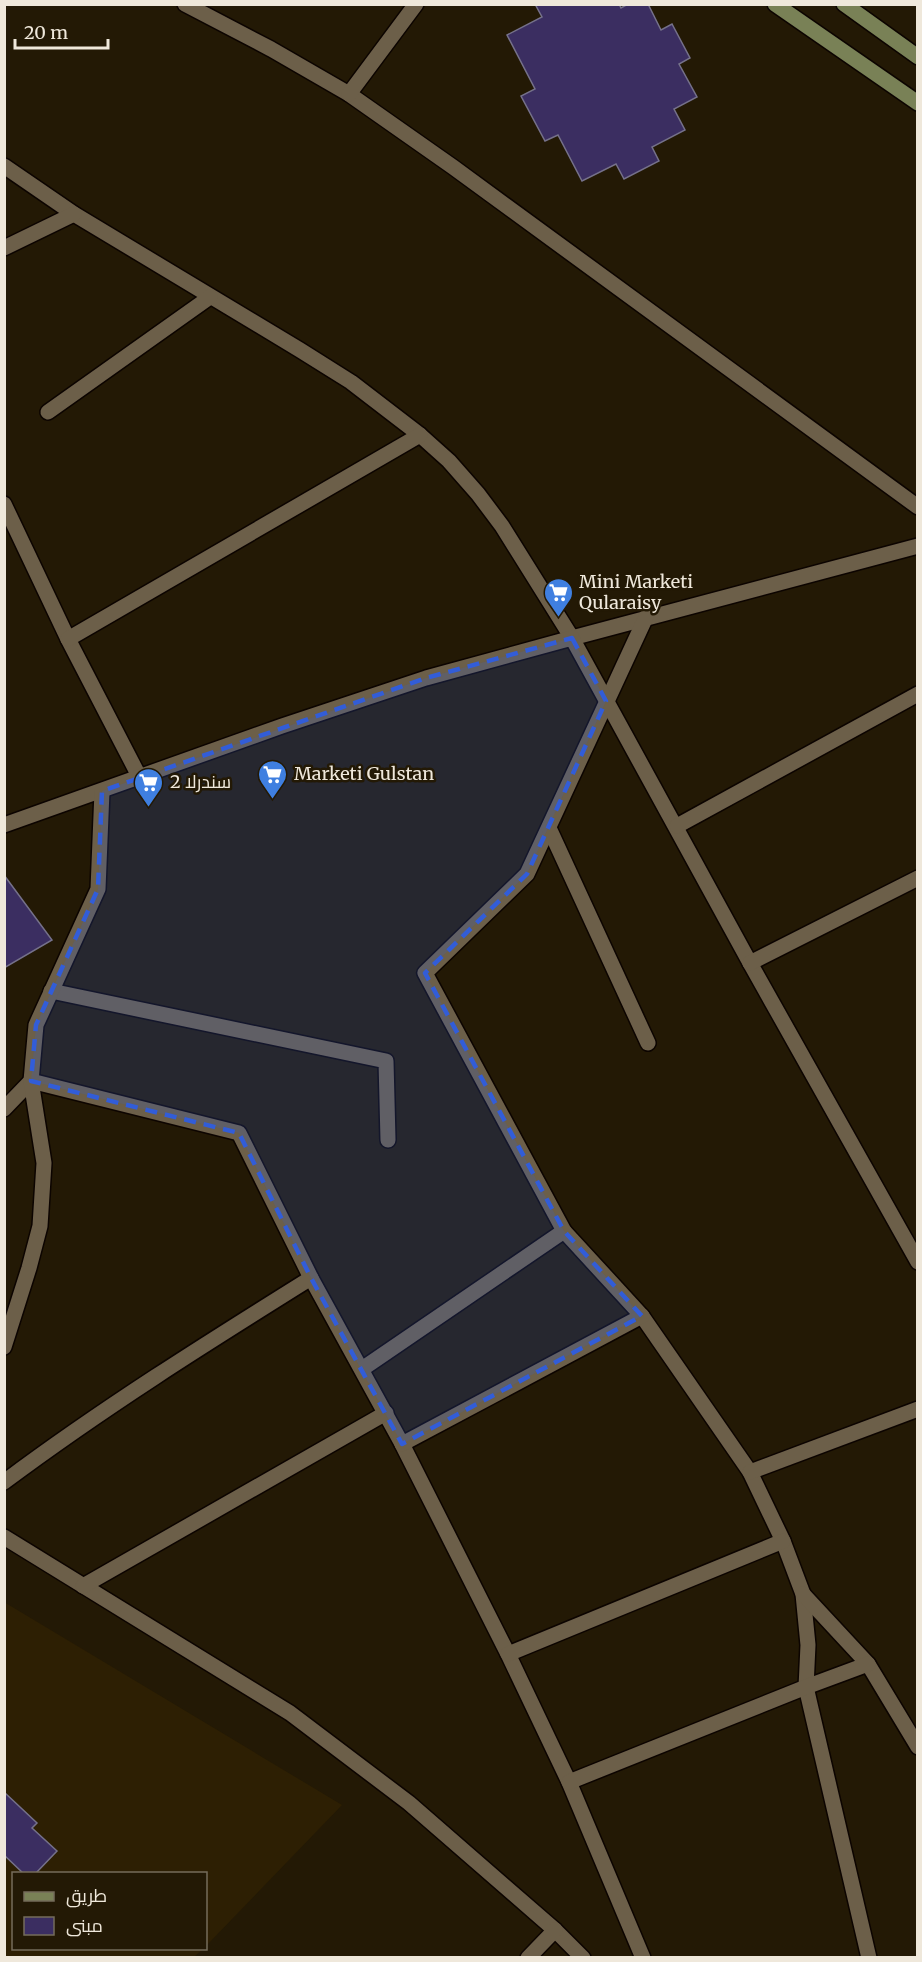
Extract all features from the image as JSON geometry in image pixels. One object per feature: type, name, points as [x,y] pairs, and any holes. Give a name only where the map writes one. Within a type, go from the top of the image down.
[{"type":"main road","points":[[775,4],[918,103]]},
{"type":"main road","points":[[844,4],[918,57]]},
{"type":"street","points":[[185,4],[271,49],[349,94],[453,167],[918,507]]},
{"type":"street","points":[[349,94],[416,4]]},
{"type":"street","points":[[4,166],[74,214],[351,382],[420,435],[449,461],[490,510],[572,638],[750,963],[918,1262]]},
{"type":"street","points":[[4,248],[74,214]]},
{"type":"street","points":[[48,412],[210,297]]},
{"type":"street","points":[[68,639],[420,435]]},
{"type":"street","points":[[4,504],[68,639],[141,778]]},
{"type":"street","points":[[4,825],[282,726],[426,678],[646,617],[918,546]]},
{"type":"street","points":[[646,617],[526,874],[425,973],[564,1231],[642,1316],[750,1472],[783,1541],[803,1594],[808,1645],[806,1687],[869,1958]]},
{"type":"street","points":[[676,826],[918,694]]},
{"type":"street","points":[[4,1347],[40,1226],[44,1163],[31,1081],[36,1024],[98,889],[102,791]]},
{"type":"street","points":[[549,828],[648,1044]]},
{"type":"street","points":[[750,963],[918,878]]},
{"type":"street","points":[[51,990],[386,1061],[388,1140]]},
{"type":"street","points":[[4,1109],[31,1081]]},
{"type":"street","points":[[31,1081],[239,1133],[311,1278],[386,1413],[508,1654],[569,1782],[643,1958]]},
{"type":"street","points":[[362,1369],[564,1231]]},
{"type":"street","points":[[4,1482],[67,1435],[154,1376],[311,1278]]},
{"type":"street","points":[[402,1444],[642,1316]]},
{"type":"street","points":[[750,1472],[918,1409]]},
{"type":"street","points":[[83,1586],[386,1413]]},
{"type":"street","points":[[4,1537],[290,1713],[409,1803],[555,1930],[583,1958]]},
{"type":"street","points":[[508,1654],[783,1541]]},
{"type":"street","points":[[803,1594],[868,1665],[918,1747]]},
{"type":"street","points":[[569,1782],[806,1687],[868,1665]]},
{"type":"street","points":[[528,1958],[555,1930]]},
{"type":"highlighted area","points":[[572,638],[606,701],[527,874],[425,973],[564,1231],[642,1316],[402,1444],[311,1278],[239,1133],[31,1081],[36,1025],[98,889],[102,791],[426,678]]},
{"type":"shaded area","points":[[4,1602],[342,1805],[207,1945],[207,1872],[12,1872],[12,1950],[202,1950],[194,1957],[5,1957]]},
{"type":"building","points":[[535,4],[619,4],[621,8],[628,4],[648,4],[661,30],[672,24],[690,58],[679,64],[697,97],[674,109],[685,130],[652,147],[659,161],[624,179],[616,164],[582,181],[558,135],[545,141],[521,96],[535,89],[507,35],[542,17]]},
{"type":"building","points":[[4,875],[52,940],[4,968]]},
{"type":"building","points":[[4,1792],[37,1823],[32,1828],[57,1851],[37,1872],[22,1872],[4,1855]]},
{"type":"place","name":"Mini Marketi Qularaisy","points":[[558,618]]},
{"type":"place","name":"Marketi Gulstan","points":[[273,800]]},
{"type":"place","name":"سندرلا 2","points":[[149,808]]}]
